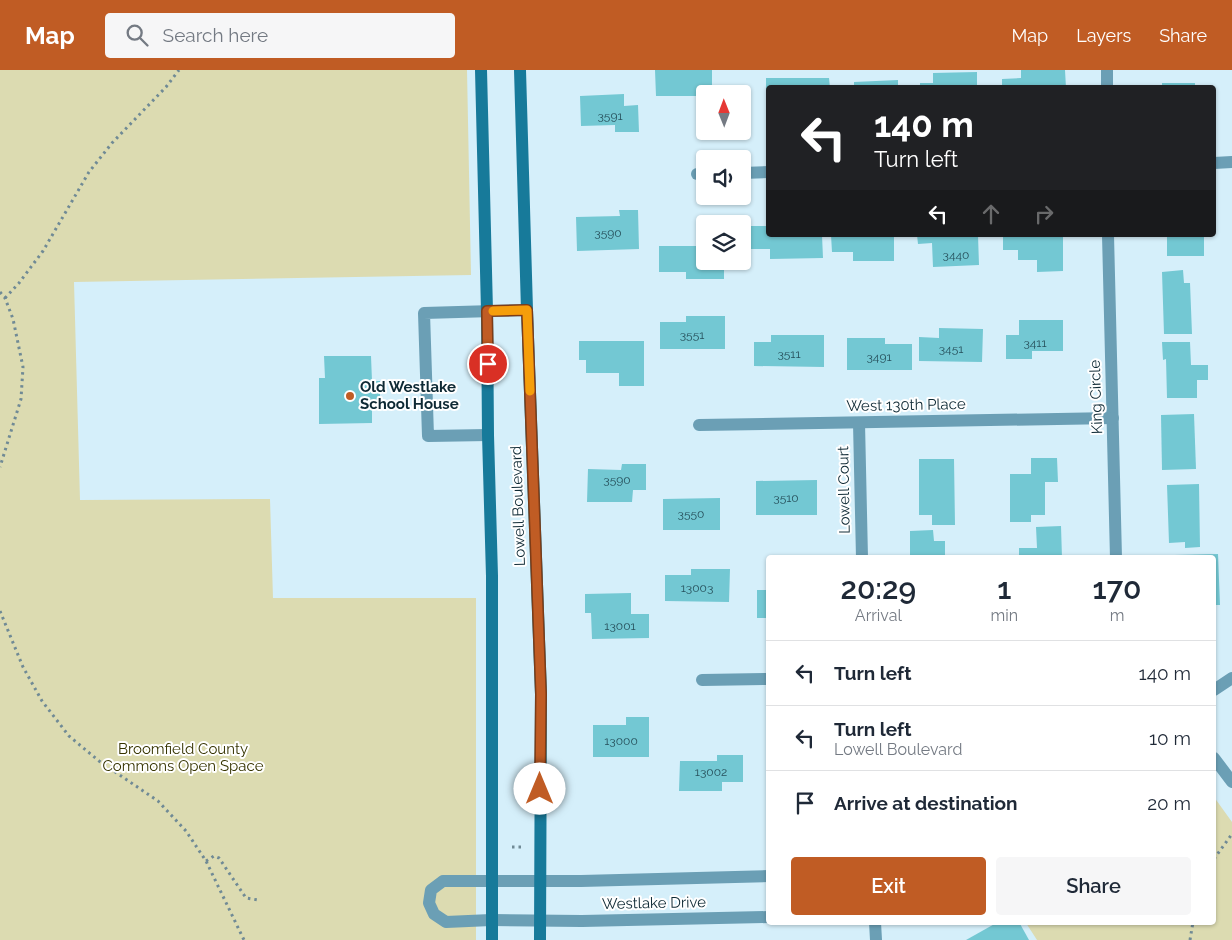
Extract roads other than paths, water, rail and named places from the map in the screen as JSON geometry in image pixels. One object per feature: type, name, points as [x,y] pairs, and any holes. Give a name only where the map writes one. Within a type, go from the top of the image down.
[{"type":"main road","name":"Lowell Boulevard","points":[[481,70],[492,576],[492,940]]},
{"type":"main road","name":"Lowell Boulevard","points":[[520,70],[541,694],[540,940]]},
{"type":"street","points":[[1107,70],[1108,85]]},
{"type":"street","points":[[1216,162],[1232,162]]},
{"type":"street","points":[[751,173],[766,172]]},
{"type":"street","name":"King Circle","points":[[1108,237],[1116,555]]},
{"type":"street","points":[[488,435],[428,436],[424,313],[527,310]]},
{"type":"street","name":"West 130th Place","points":[[699,425],[1113,418]]},
{"type":"street","name":"Lowell Court","points":[[859,422],[862,555]]},
{"type":"street","points":[[1216,689],[1232,678]]},
{"type":"street","points":[[702,680],[766,679]]},
{"type":"street","points":[[1216,761],[1232,782]]},
{"type":"street","name":"Westlake Drive","points":[[766,876],[443,881],[431,890],[428,903],[434,914],[446,922],[766,917]]},
{"type":"street","points":[[875,925],[876,940]]},
{"type":"place","name":"Old Westlake School House","points":[[350,396]]},
{"type":"park label","name":"Broomfield County Commons Open Space","points":[[183,758]]}]
